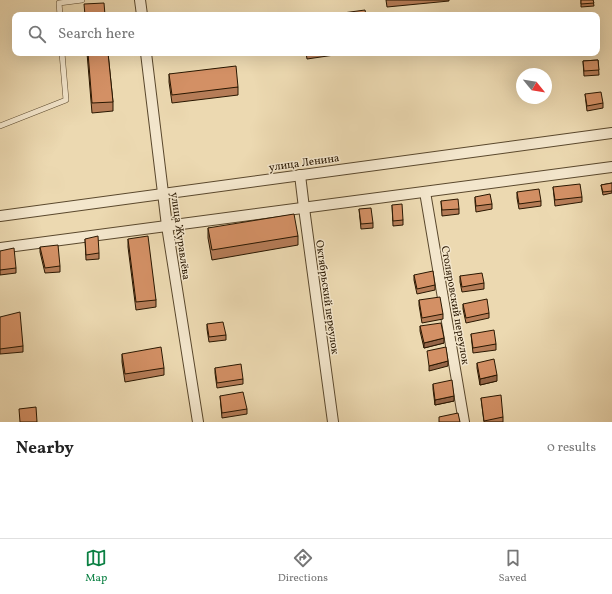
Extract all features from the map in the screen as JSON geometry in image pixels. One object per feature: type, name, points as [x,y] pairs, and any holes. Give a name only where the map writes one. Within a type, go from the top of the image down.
[{"type":"street","points":[[140,0],[142,12]]},
{"type":"street","name":"улица Журавлёва","points":[[146,56],[166,226],[198,422]]},
{"type":"street","name":"улица Ленина","points":[[0,216],[612,132]]},
{"type":"street","points":[[0,248],[612,167]]},
{"type":"street","name":"Октябрьский переулок","points":[[300,175],[333,422]]},
{"type":"street","name":"Столяровский переулок","points":[[425,192],[464,422]]},
{"type":"lane","points":[[60,12],[59,3],[82,0]]},
{"type":"lane","points":[[0,126],[66,100],[62,56]]},
{"type":"building","points":[[581,0],[593,0],[594,3],[581,4]]},
{"type":"building","points":[[104,3],[105,12],[85,12],[84,4]]},
{"type":"building","points":[[365,10],[365,12],[350,12]]},
{"type":"building","points":[[88,56],[108,56],[113,102],[92,103]]},
{"type":"building","points":[[598,60],[599,70],[584,71],[583,61]]},
{"type":"building","points":[[236,66],[238,87],[172,95],[169,74]]},
{"type":"building","points":[[601,92],[603,103],[587,106],[585,94]]},
{"type":"building","points":[[612,183],[612,191],[603,192],[601,185]]},
{"type":"building","points":[[580,184],[582,197],[555,200],[553,187]]},
{"type":"building","points":[[539,189],[541,201],[519,204],[517,192]]},
{"type":"building","points":[[490,194],[492,204],[476,206],[475,197]]},
{"type":"building","points":[[458,199],[459,209],[442,210],[441,201]]},
{"type":"building","points":[[402,204],[403,220],[393,221],[392,205]]},
{"type":"building","points":[[371,208],[373,223],[361,224],[359,209]]},
{"type":"building","points":[[294,214],[298,236],[212,250],[208,228]]},
{"type":"building","points":[[98,236],[99,253],[86,255],[85,239]]},
{"type":"building","points":[[148,236],[156,300],[136,302],[128,239]]},
{"type":"building","points":[[58,245],[60,266],[45,268],[40,247]]},
{"type":"building","points":[[14,248],[16,268],[0,270],[0,251]]},
{"type":"building","points":[[433,271],[435,285],[417,289],[414,275]]},
{"type":"building","points":[[482,273],[484,283],[462,287],[460,276]]},
{"type":"building","points":[[440,297],[443,314],[422,318],[419,300]]},
{"type":"building","points":[[487,299],[489,313],[466,318],[463,304]]},
{"type":"building","points":[[20,312],[23,346],[0,349],[0,317]]},
{"type":"building","points":[[223,322],[226,335],[209,337],[207,324]]},
{"type":"building","points":[[441,323],[444,338],[424,343],[420,326]]},
{"type":"building","points":[[494,330],[496,344],[473,348],[471,334]]},
{"type":"building","points":[[161,347],[164,368],[125,374],[122,354]]},
{"type":"building","points":[[446,347],[448,361],[429,366],[427,351]]},
{"type":"building","points":[[494,359],[497,375],[480,379],[477,363]]},
{"type":"building","points":[[241,364],[243,379],[217,383],[215,368]]},
{"type":"building","points":[[452,380],[454,396],[435,400],[433,384]]},
{"type":"building","points":[[243,392],[247,409],[222,413],[220,396]]},
{"type":"building","points":[[501,395],[503,417],[484,421],[481,398]]},
{"type":"building","points":[[36,407],[37,422],[20,422],[19,409]]},
{"type":"building","points":[[458,413],[460,422],[439,422],[439,417]]}]
